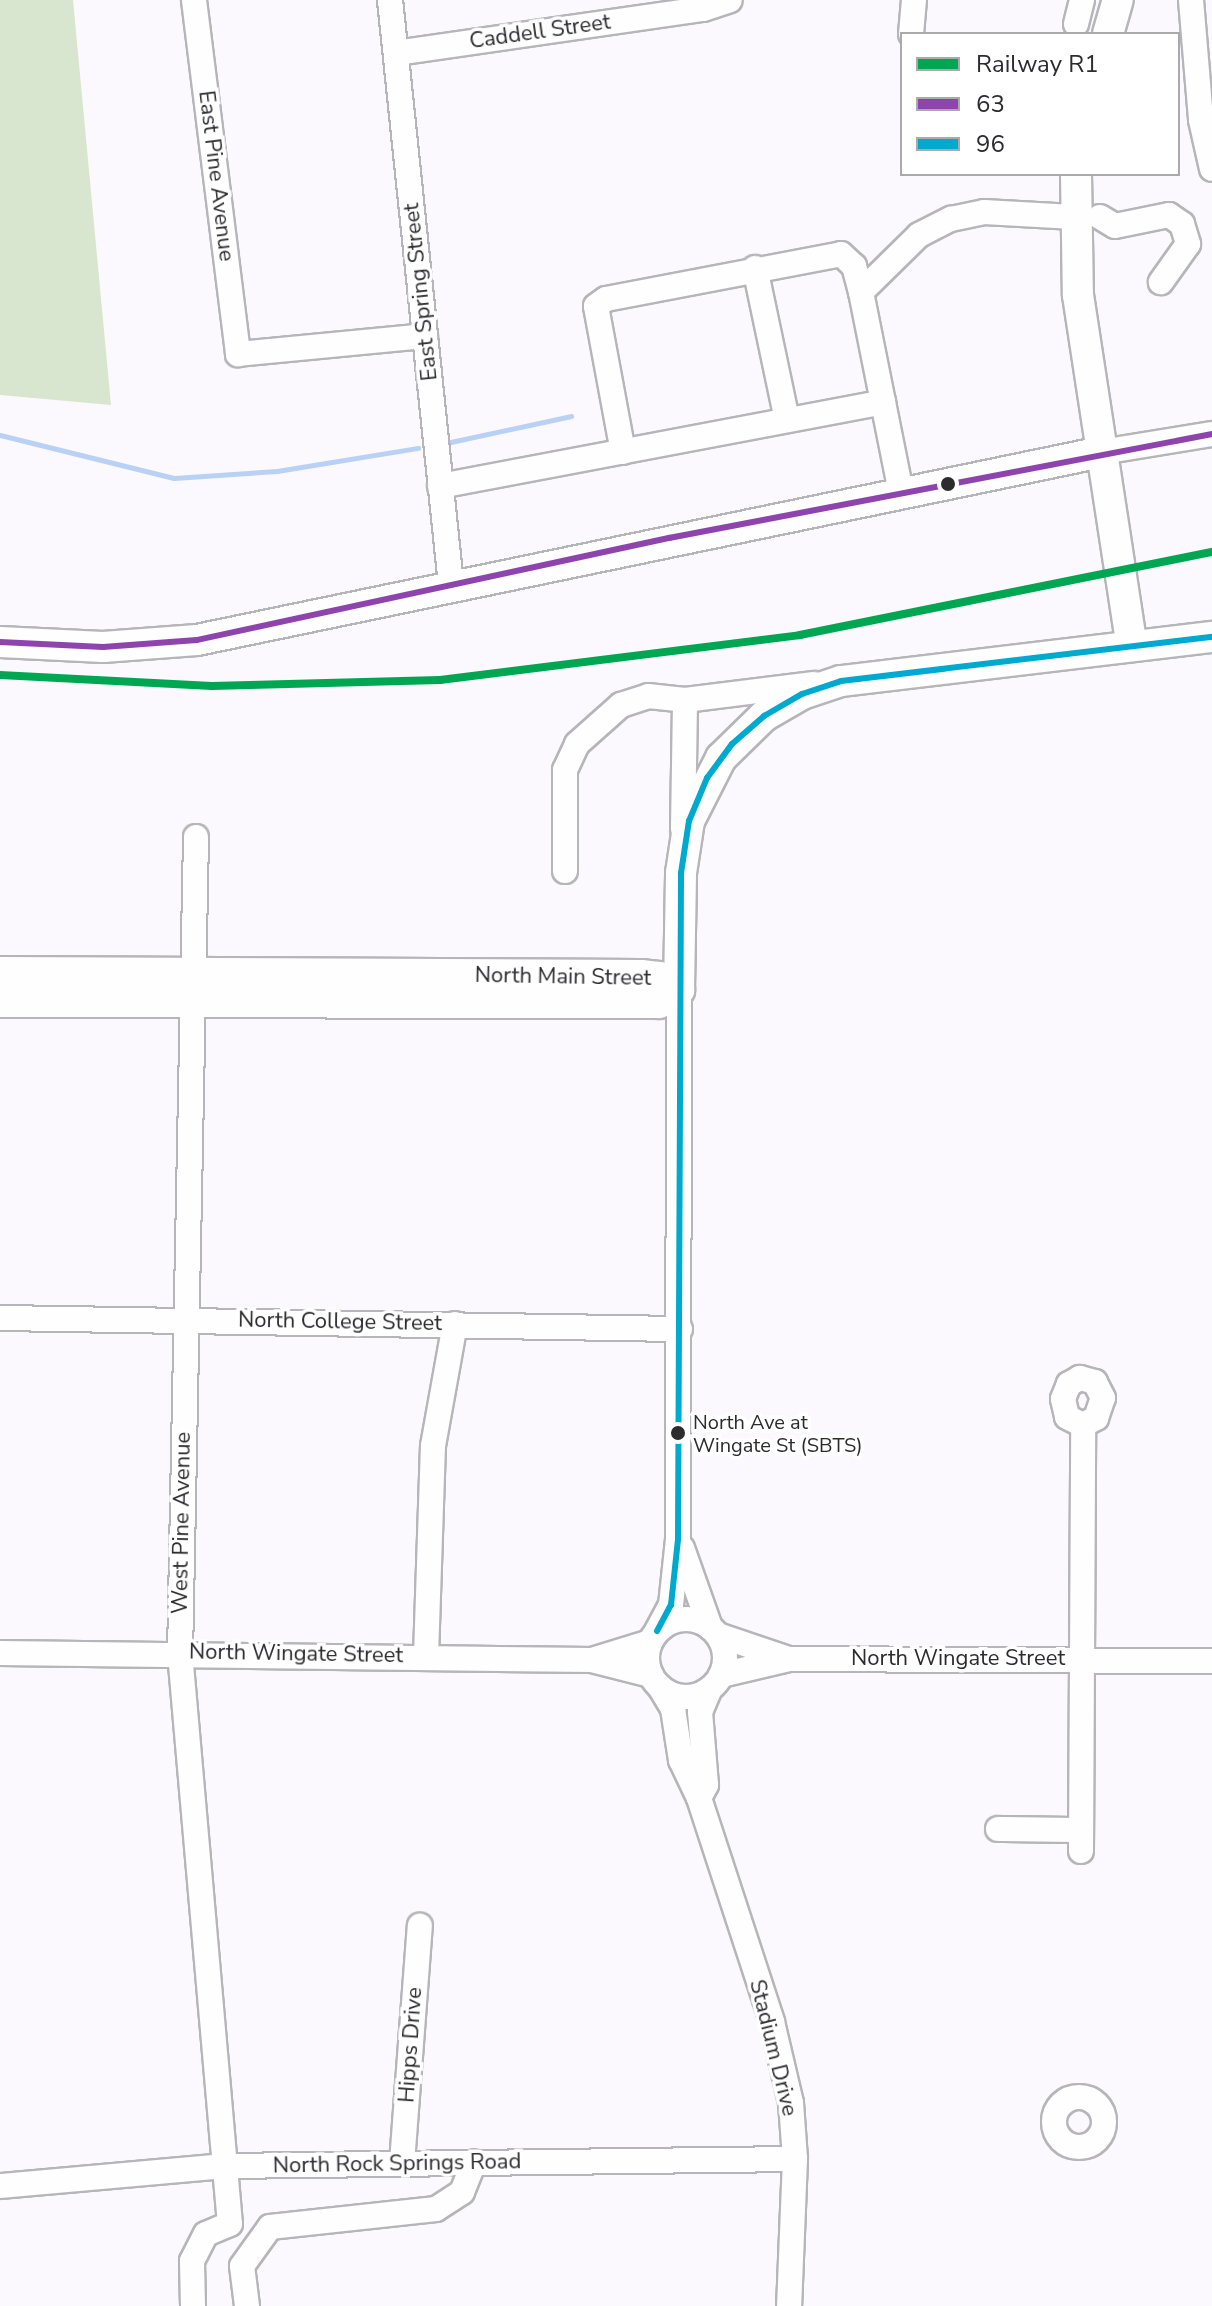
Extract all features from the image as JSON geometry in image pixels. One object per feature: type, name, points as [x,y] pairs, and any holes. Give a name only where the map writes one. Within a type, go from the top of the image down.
[{"type":"main road","points":[[1109,32],[1118,0]]},
{"type":"main road","points":[[1077,176],[1087,217],[1078,295],[1132,646]]},
{"type":"main road","points":[[0,642],[174,644],[451,584],[1102,452]]},
{"type":"main road","points":[[679,990],[683,848],[697,800],[732,744],[782,704],[841,681],[1212,637]]},
{"type":"main road","name":"North Main Street","points":[[0,972],[192,989]]},
{"type":"main road","name":"North Main Street","points":[[0,1002],[192,989],[641,975],[659,977],[679,990]]},
{"type":"street","name":"East Pine Avenue","points":[[194,0],[238,353],[425,336]]},
{"type":"street","name":"East Spring Street","points":[[390,0],[451,584]]},
{"type":"street","name":"Caddell Street","points":[[396,53],[703,9],[730,0]]},
{"type":"street","points":[[911,32],[914,0]]},
{"type":"street","points":[[1199,6],[1197,120],[1212,169]]},
{"type":"street","points":[[861,292],[919,235],[951,219],[984,212],[1087,217],[1115,226],[1169,215],[1182,224],[1188,244],[1161,282]]},
{"type":"street","points":[[623,452],[596,306],[755,268],[841,254],[854,266],[861,292],[901,492]]},
{"type":"street","points":[[755,268],[787,420]]},
{"type":"street","points":[[440,486],[883,402]]},
{"type":"street","points":[[1102,452],[1212,434]]},
{"type":"street","points":[[565,871],[565,770],[577,744],[621,705],[648,696],[685,700],[841,681]]},
{"type":"street","points":[[683,848],[685,700]]},
{"type":"street","points":[[192,989],[196,837]]},
{"type":"street","name":"West Pine Avenue","points":[[192,989],[180,1653],[230,2224]]},
{"type":"street","points":[[678,1539],[725,1658],[715,1682],[685,1697],[656,1681],[654,1636],[671,1605],[678,1539],[679,990]]},
{"type":"street","name":"North College Street","points":[[0,1318],[185,1318],[680,1329]]},
{"type":"street","points":[[426,1656],[433,1446],[455,1324]]},
{"type":"street","points":[[998,1829],[1081,1840],[1079,1659],[1083,1425]]},
{"type":"street","points":[[654,1636],[677,1620],[714,1631]]},
{"type":"street","name":"North Wingate Street","points":[[714,1631],[789,1659]]},
{"type":"street","name":"North Wingate Street","points":[[592,1660],[654,1636]]},
{"type":"street","name":"North Wingate Street","points":[[0,1653],[592,1660],[656,1681]]},
{"type":"street","name":"North Wingate Street","points":[[715,1682],[789,1659],[1212,1661]]},
{"type":"street","name":"Stadium Drive","points":[[656,1681],[673,1709],[681,1760],[699,1798],[772,2022],[791,2103],[795,2159],[789,2306]]},
{"type":"street","name":"Stadium Drive","points":[[699,1798],[706,1785],[700,1712],[715,1682]]},
{"type":"street","name":"Hipps Drive","points":[[402,2163],[420,1926]]},
{"type":"street","name":"North Rock Springs Road","points":[[0,2186],[224,2166],[795,2159]]},
{"type":"street","points":[[247,2306],[242,2266],[270,2227],[436,2209],[462,2192],[474,2162]]},
{"type":"street","points":[[193,2306],[192,2261],[206,2234],[230,2224],[252,2248]]},
{"type":"green space","points":[[0,0],[73,0],[111,405],[0,395]]},
{"type":"waterway","points":[[446,443],[571,416]]},
{"type":"waterway","points":[[0,435],[174,478],[277,471],[418,448]]},
{"type":"rail line","name":"R1","points":[[0,675],[212,686],[440,680],[800,635],[1212,552]]},
{"type":"transit line","name":"63","points":[[0,642],[103,647],[197,640],[669,538],[1212,434]]},
{"type":"transit line","name":"96","points":[[657,1631],[671,1605],[678,1539],[681,873],[689,821],[707,778],[732,744],[764,716],[802,694],[841,681],[1212,637]]},
{"type":"place","name":"North Ave at Wingate St (SBTS)","points":[[678,1433]]}]
